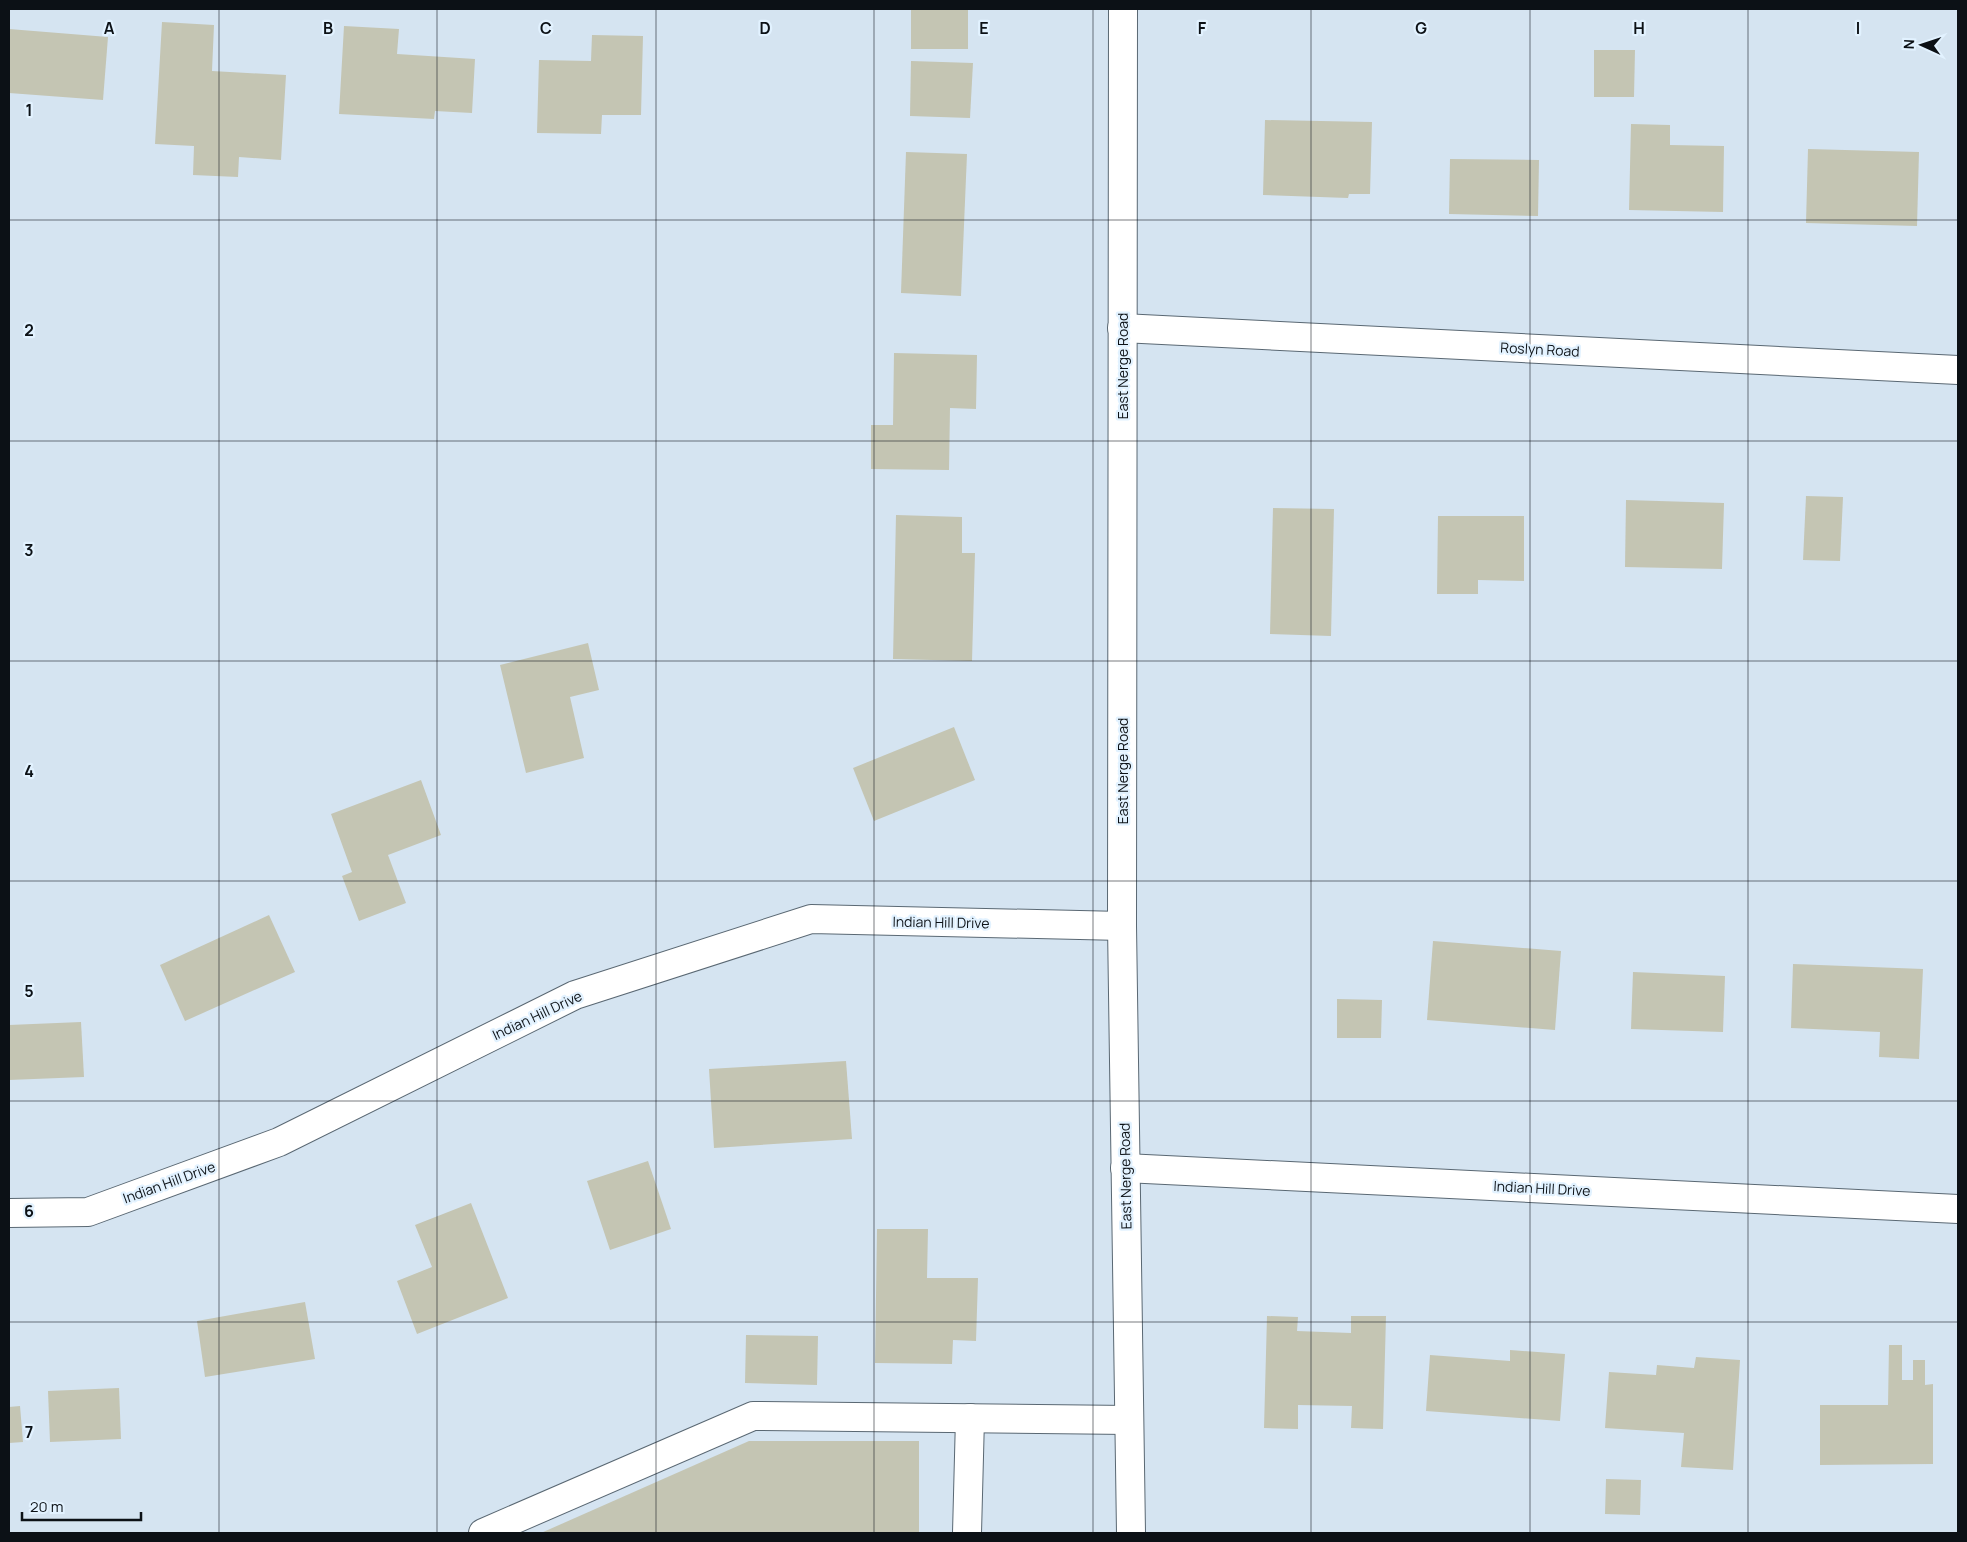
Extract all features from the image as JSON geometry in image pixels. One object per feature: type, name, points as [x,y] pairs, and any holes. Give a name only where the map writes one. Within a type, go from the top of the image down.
[{"type":"street","name":"East Nerge Road","points":[[1123,9],[1122,926],[1131,1533]]},
{"type":"street","name":"Roslyn Road","points":[[1122,328],[1958,370]]},
{"type":"street","name":"Indian Hill Drive","points":[[9,1212],[88,1212],[278,1142],[575,995],[811,919],[1122,926]]},
{"type":"street","name":"Indian Hill Drive","points":[[1125,1168],[1958,1209]]},
{"type":"street","points":[[483,1533],[753,1416],[1129,1420]]},
{"type":"street","points":[[968,1533],[970,1418]]},
{"type":"building","points":[[911,10],[968,10],[968,49],[911,49]]},
{"type":"building","points":[[162,22],[214,25],[212,71],[286,75],[281,160],[239,157],[238,177],[193,175],[194,146],[155,144]]},
{"type":"building","points":[[344,26],[399,29],[397,54],[475,59],[472,113],[435,111],[434,119],[339,114]]},
{"type":"building","points":[[9,29],[108,37],[103,100],[9,93]]},
{"type":"building","points":[[592,35],[643,36],[641,115],[602,115],[601,134],[537,133],[539,60],[591,61]]},
{"type":"building","points":[[1594,50],[1635,50],[1634,97],[1594,97]]},
{"type":"building","points":[[911,61],[973,63],[970,118],[910,116]]},
{"type":"building","points":[[1265,120],[1372,122],[1370,194],[1349,194],[1348,198],[1263,195]]},
{"type":"building","points":[[1631,124],[1670,125],[1670,145],[1724,146],[1723,212],[1629,210]]},
{"type":"building","points":[[1808,149],[1919,152],[1917,226],[1806,223]]},
{"type":"building","points":[[906,152],[967,154],[961,296],[901,293]]},
{"type":"building","points":[[1450,159],[1539,160],[1538,216],[1449,214]]},
{"type":"building","points":[[894,353],[977,355],[976,409],[950,408],[949,470],[871,469],[871,425],[893,425]]},
{"type":"building","points":[[1806,496],[1843,497],[1840,561],[1803,560]]},
{"type":"building","points":[[1626,500],[1724,503],[1722,569],[1625,567]]},
{"type":"building","points":[[1273,508],[1334,509],[1331,636],[1270,634]]},
{"type":"building","points":[[896,515],[962,517],[962,553],[975,553],[972,661],[893,659]]},
{"type":"building","points":[[1438,516],[1524,516],[1524,581],[1478,580],[1478,594],[1437,594]]},
{"type":"building","points":[[588,643],[599,690],[570,697],[584,758],[526,773],[500,665]]},
{"type":"building","points":[[954,727],[975,780],[874,821],[853,768]]},
{"type":"building","points":[[421,780],[441,835],[388,855],[406,903],[359,921],[342,876],[352,872],[331,814]]},
{"type":"building","points":[[269,915],[295,972],[185,1021],[160,965]]},
{"type":"building","points":[[1433,941],[1561,951],[1555,1030],[1427,1020]]},
{"type":"building","points":[[1793,964],[1923,969],[1919,1059],[1879,1057],[1880,1032],[1791,1028]]},
{"type":"building","points":[[1633,972],[1725,976],[1723,1032],[1631,1029]]},
{"type":"building","points":[[1337,999],[1382,1000],[1381,1038],[1337,1038]]},
{"type":"building","points":[[81,1022],[84,1077],[9,1080],[9,1025]]},
{"type":"building","points":[[846,1061],[852,1139],[714,1148],[709,1069]]},
{"type":"building","points":[[648,1161],[671,1229],[610,1250],[587,1181]]},
{"type":"building","points":[[471,1203],[508,1298],[417,1334],[397,1281],[432,1267],[415,1225]]},
{"type":"building","points":[[877,1229],[928,1229],[927,1278],[978,1278],[976,1341],[953,1340],[952,1364],[875,1363]]},
{"type":"building","points":[[305,1302],[315,1359],[205,1377],[197,1321]]},
{"type":"building","points":[[1267,1316],[1298,1317],[1297,1331],[1351,1333],[1351,1316],[1386,1316],[1383,1429],[1351,1428],[1352,1406],[1298,1405],[1298,1429],[1264,1428]]},
{"type":"building","points":[[746,1335],[818,1336],[817,1385],[745,1383]]},
{"type":"building","points":[[1889,1345],[1902,1345],[1902,1380],[1913,1380],[1913,1360],[1925,1360],[1925,1385],[1933,1384],[1933,1464],[1820,1465],[1820,1405],[1888,1405]]},
{"type":"building","points":[[1510,1350],[1565,1354],[1560,1421],[1426,1411],[1430,1355],[1510,1361]]},
{"type":"building","points":[[1696,1357],[1740,1360],[1733,1470],[1681,1467],[1684,1433],[1605,1428],[1609,1372],[1656,1375],[1657,1365],[1694,1368]]},
{"type":"building","points":[[119,1388],[121,1439],[50,1442],[48,1391]]},
{"type":"building","points":[[20,1406],[23,1442],[9,1443],[9,1407]]},
{"type":"building","points":[[749,1441],[919,1441],[919,1533],[541,1533]]},
{"type":"building","points":[[1606,1479],[1641,1480],[1640,1515],[1605,1514]]}]
